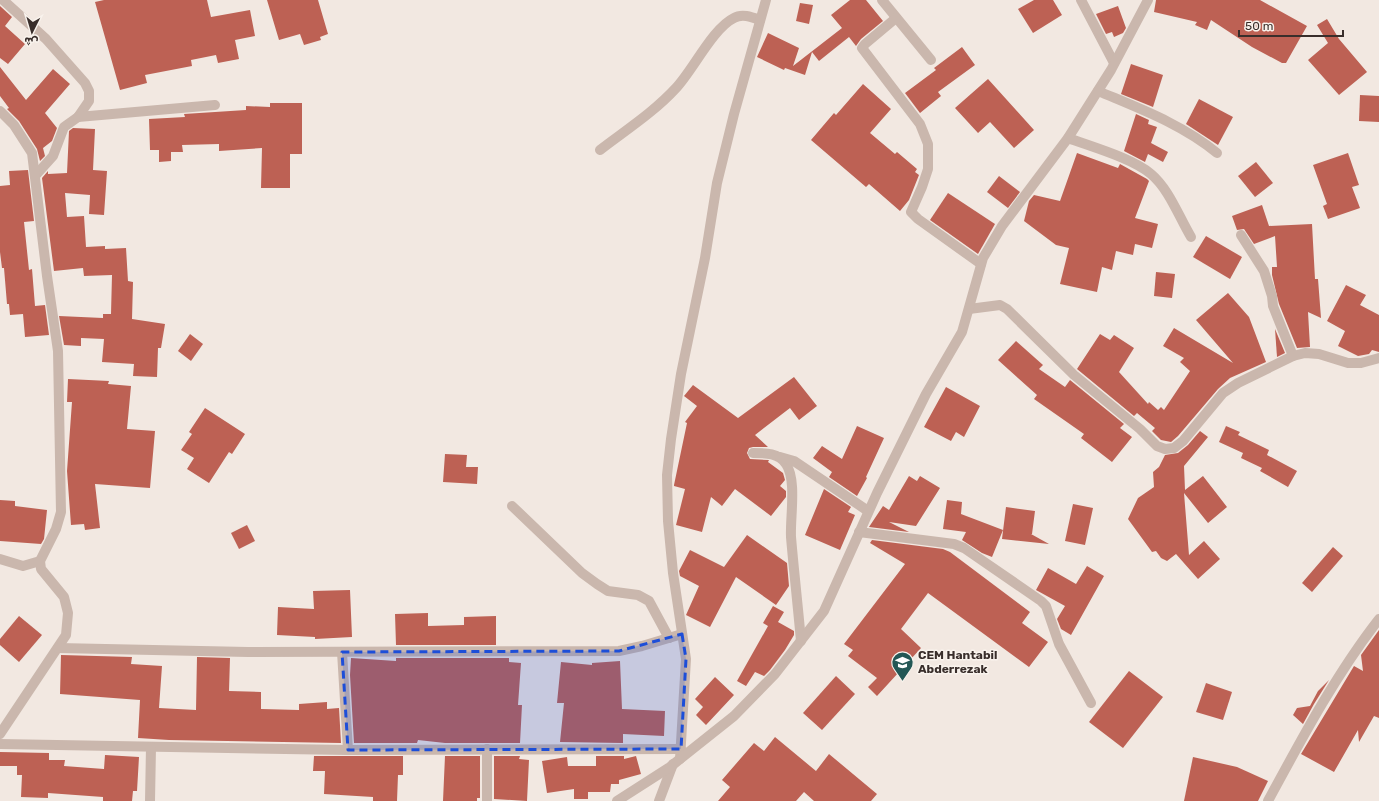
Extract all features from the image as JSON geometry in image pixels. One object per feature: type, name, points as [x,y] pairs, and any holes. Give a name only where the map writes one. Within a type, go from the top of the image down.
[{"type":"street","points":[[3,0],[46,39],[85,82],[90,91],[89,101],[78,117],[64,127],[53,156],[35,176]]},
{"type":"street","points":[[659,801],[678,757],[686,659],[673,573],[668,522],[667,475],[671,439],[681,374],[705,258],[717,183],[734,114],[766,0]]},
{"type":"street","points":[[882,0],[931,60]]},
{"type":"street","points":[[1081,0],[1114,63]]},
{"type":"street","points":[[616,801],[734,716],[775,674],[824,611],[868,511],[926,394],[962,332],[981,264],[1002,226],[1068,138],[1098,91],[1148,0]]},
{"type":"street","points":[[600,150],[656,107],[676,88],[720,29],[734,18],[745,16],[760,20]]},
{"type":"street","points":[[896,18],[862,48],[920,124],[928,144],[928,169],[911,212],[918,219],[981,264]]},
{"type":"street","points":[[1098,91],[1175,125],[1202,140],[1217,153]]},
{"type":"street","points":[[78,117],[215,105]]},
{"type":"street","points":[[0,111],[14,125],[32,153],[58,351],[61,459],[61,512],[56,529],[40,561],[41,569],[64,597],[68,613],[66,635],[0,734]]},
{"type":"street","points":[[1068,138],[1136,164],[1152,174],[1165,192],[1191,237]]},
{"type":"street","points":[[1241,235],[1264,272],[1272,296],[1273,306],[1293,356]]},
{"type":"street","points":[[969,309],[1000,305],[1007,309],[1074,374],[1135,424],[1157,446],[1165,449],[1174,448],[1183,441],[1222,393],[1238,383],[1293,356],[1305,353],[1319,354],[1348,363],[1361,363],[1379,358]]},
{"type":"street","points":[[753,453],[770,453],[778,457],[786,463],[791,473],[791,536],[801,641]]},
{"type":"street","points":[[778,457],[794,461],[868,511]]},
{"type":"street","points":[[512,506],[582,573],[597,584],[608,591],[638,595],[649,601],[669,638]]},
{"type":"street","points":[[860,532],[954,544],[964,548],[1041,601],[1046,606],[1059,644],[1091,703]]},
{"type":"street","points":[[0,559],[23,566],[40,561]]},
{"type":"street","points":[[1268,801],[1338,679],[1362,640],[1379,619]]},
{"type":"street","points":[[58,648],[248,652],[619,651],[682,634]]},
{"type":"street","points":[[342,652],[348,750]]},
{"type":"street","points":[[0,744],[348,750],[487,749],[678,757]]},
{"type":"street","points":[[150,801],[151,746]]},
{"type":"street","points":[[487,749],[487,801]]},
{"type":"highlighted area","points":[[682,634],[686,659],[681,749],[348,750],[342,652],[619,651]]},
{"type":"building","points":[[104,0],[207,0],[211,17],[250,10],[255,36],[235,40],[239,59],[218,63],[216,55],[191,60],[192,66],[145,75],[147,83],[120,90],[95,2]]},
{"type":"building","points":[[267,0],[318,0],[328,34],[320,37],[321,40],[304,45],[300,34],[279,40]]},
{"type":"building","points":[[850,0],[866,0],[883,21],[861,39],[856,46],[849,37],[819,61],[812,52],[805,75],[785,68],[784,70],[757,57],[768,33],[799,48],[793,66],[842,28],[831,15]]},
{"type":"building","points":[[1034,0],[1053,0],[1062,15],[1033,33],[1018,9]]},
{"type":"building","points":[[1156,0],[1260,0],[1307,26],[1286,63],[1282,63],[1252,47],[1211,20],[1207,30],[1195,25],[1197,22],[1154,12]]},
{"type":"building","points":[[800,3],[813,5],[809,24],[796,21]]},
{"type":"building","points":[[0,6],[12,17],[5,26],[25,44],[8,64],[0,58]]},
{"type":"building","points":[[1118,6],[1126,28],[1123,33],[1114,37],[1112,32],[1106,34],[1096,14]]},
{"type":"building","points":[[1327,19],[1339,39],[1367,72],[1339,95],[1308,60],[1328,43],[1317,25]]},
{"type":"building","points":[[962,47],[975,65],[938,92],[941,96],[920,113],[905,93],[936,70],[934,68]]},
{"type":"building","points":[[1131,64],[1163,75],[1153,107],[1121,94]]},
{"type":"building","points":[[0,67],[26,100],[53,69],[70,84],[45,113],[57,128],[52,141],[43,148],[45,156],[40,161],[37,149],[19,121],[7,109],[9,108],[0,96]]},
{"type":"building","points":[[988,79],[1034,130],[1014,148],[990,122],[978,133],[955,108]]},
{"type":"building","points":[[863,84],[891,109],[870,133],[895,154],[897,152],[917,169],[915,172],[919,175],[909,200],[900,211],[869,184],[866,187],[811,140],[834,113],[836,115]]},
{"type":"building","points":[[1360,95],[1379,96],[1379,122],[1359,121]]},
{"type":"building","points":[[1199,99],[1233,117],[1218,145],[1186,124]]},
{"type":"building","points":[[270,103],[302,103],[302,154],[290,154],[290,188],[261,188],[262,148],[219,151],[219,144],[182,145],[183,152],[171,152],[171,161],[159,162],[159,150],[150,150],[149,119],[185,117],[184,114],[246,110],[246,106],[270,107]]},
{"type":"building","points":[[1136,114],[1149,120],[1148,124],[1157,127],[1151,143],[1168,152],[1163,162],[1148,154],[1145,162],[1124,151]]},
{"type":"building","points":[[73,128],[95,129],[93,170],[107,171],[104,215],[89,214],[90,195],[65,193],[67,217],[84,216],[86,247],[105,246],[105,249],[126,248],[128,281],[133,282],[132,319],[165,324],[161,348],[158,348],[157,377],[133,376],[134,364],[102,362],[104,339],[81,338],[81,346],[64,345],[59,316],[103,318],[103,314],[111,314],[112,275],[84,276],[83,268],[54,271],[42,178],[48,171],[48,174],[67,173],[69,131]]},
{"type":"building","points":[[1077,153],[1118,168],[1120,164],[1147,179],[1149,181],[1135,218],[1158,224],[1152,248],[1135,244],[1133,255],[1116,251],[1112,270],[1102,267],[1097,292],[1060,284],[1069,248],[1056,245],[1024,221],[1029,201],[1034,195],[1060,201]]},
{"type":"building","points":[[1348,153],[1359,185],[1352,187],[1360,208],[1328,219],[1323,206],[1327,204],[1313,165]]},
{"type":"building","points":[[1256,162],[1273,183],[1255,197],[1238,176]]},
{"type":"building","points":[[28,170],[34,221],[24,222],[29,270],[32,269],[35,306],[45,305],[49,335],[25,337],[23,314],[10,315],[9,304],[7,304],[4,268],[2,268],[0,252],[0,186],[10,185],[9,171]]},
{"type":"building","points":[[999,176],[1020,192],[1008,208],[987,192]]},
{"type":"building","points":[[948,193],[995,224],[978,254],[930,220]]},
{"type":"building","points":[[1262,205],[1269,226],[1312,224],[1315,279],[1318,279],[1321,318],[1308,312],[1310,347],[1297,348],[1279,304],[1272,275],[1272,267],[1277,267],[1275,236],[1254,244],[1244,229],[1237,230],[1232,216]]},
{"type":"building","points":[[1206,236],[1242,257],[1230,279],[1193,257]]},
{"type":"building","points":[[1156,272],[1175,274],[1172,298],[1154,296]]},
{"type":"building","points":[[1346,285],[1366,295],[1360,305],[1379,315],[1379,352],[1372,350],[1369,354],[1358,356],[1338,346],[1345,331],[1327,321]]},
{"type":"building","points":[[1228,293],[1249,317],[1266,362],[1230,378],[1218,389],[1178,436],[1171,442],[1161,440],[1152,431],[1155,428],[1137,413],[1134,416],[1077,369],[1100,334],[1110,340],[1114,335],[1134,348],[1119,372],[1148,404],[1149,402],[1158,410],[1161,407],[1164,410],[1190,371],[1180,362],[1184,358],[1163,346],[1174,328],[1233,363],[1196,320]]},
{"type":"building","points":[[1275,329],[1285,353],[1277,357]]},
{"type":"building","points":[[190,334],[203,344],[191,361],[178,351]]},
{"type":"building","points":[[1016,341],[1043,365],[1039,369],[1065,387],[1070,380],[1124,424],[1120,428],[1132,437],[1112,462],[1081,438],[1084,434],[1034,399],[1037,395],[998,360]]},
{"type":"building","points":[[794,377],[817,406],[799,420],[790,408],[755,435],[768,447],[749,448],[747,453],[750,459],[769,460],[768,462],[783,473],[785,480],[780,486],[786,491],[786,497],[771,516],[735,489],[722,506],[711,497],[702,532],[676,525],[685,489],[674,485],[687,423],[685,422],[697,406],[684,396],[693,385],[738,418]]},
{"type":"building","points":[[68,379],[109,381],[108,384],[131,386],[127,429],[155,431],[150,488],[95,484],[100,528],[85,530],[84,524],[71,525],[67,471],[72,402],[67,402]]},
{"type":"building","points":[[946,387],[980,406],[964,437],[956,432],[951,441],[924,427]]},
{"type":"building","points":[[205,408],[245,434],[232,454],[229,452],[209,483],[187,469],[194,458],[181,450],[192,434],[189,432]]},
{"type":"building","points":[[857,426],[884,438],[866,477],[867,478],[857,496],[829,477],[832,472],[813,458],[822,446],[842,459]]},
{"type":"building","points":[[1226,426],[1240,432],[1238,435],[1269,450],[1267,455],[1297,471],[1288,487],[1260,471],[1262,468],[1241,458],[1243,453],[1219,442]]},
{"type":"building","points":[[1200,431],[1208,437],[1184,466],[1185,490],[1203,476],[1227,507],[1208,523],[1184,493],[1189,555],[1204,541],[1220,559],[1198,579],[1176,554],[1167,561],[1161,558],[1156,551],[1152,552],[1128,519],[1138,498],[1154,487],[1153,472],[1159,467],[1165,455],[1178,453],[1188,445]]},
{"type":"building","points":[[445,454],[467,455],[466,467],[478,467],[477,484],[443,482]]},
{"type":"building","points":[[909,476],[917,481],[920,476],[940,488],[916,526],[889,522],[909,532],[869,527],[883,506],[889,510]]},
{"type":"building","points":[[824,489],[851,507],[848,512],[855,515],[840,550],[805,535]]},
{"type":"building","points":[[0,500],[15,501],[15,506],[47,510],[44,539],[41,544],[0,541]]},
{"type":"building","points":[[947,500],[962,502],[961,514],[1003,530],[992,557],[982,553],[962,540],[966,532],[943,529]]},
{"type":"building","points":[[1073,504],[1093,508],[1085,545],[1065,541]]},
{"type":"building","points":[[1006,507],[1035,511],[1031,534],[1049,544],[1002,539]]},
{"type":"building","points":[[247,525],[255,541],[239,549],[231,533]]},
{"type":"building","points":[[747,535],[787,563],[789,586],[776,605],[736,577],[710,627],[686,615],[699,586],[680,576],[679,571],[690,550],[724,567]]},
{"type":"building","points":[[872,540],[943,549],[950,552],[1030,612],[1022,623],[1048,642],[1029,667],[928,593],[901,629],[921,648],[877,696],[868,687],[877,678],[848,656],[853,650],[844,644],[905,564],[870,543]]},
{"type":"building","points":[[1333,547],[1343,556],[1312,592],[1302,583]]},
{"type":"building","points":[[1087,566],[1104,576],[1071,635],[1061,629],[1057,619],[1065,606],[1036,590],[1048,568],[1076,584]]},
{"type":"building","points":[[350,590],[352,637],[315,639],[315,637],[277,635],[278,607],[314,609],[313,591]]},
{"type":"building","points":[[773,606],[784,612],[778,622],[794,631],[794,635],[770,670],[764,676],[755,672],[746,686],[737,681],[768,626],[763,623]]},
{"type":"building","points":[[428,613],[428,626],[464,625],[464,617],[496,616],[496,645],[396,645],[395,614]]},
{"type":"building","points":[[19,616],[42,635],[19,662],[0,645],[0,639]]},
{"type":"building","points":[[1379,630],[1379,718],[1374,716],[1359,742],[1358,730],[1334,772],[1301,754],[1354,666],[1363,671],[1361,655]]},
{"type":"building","points":[[61,655],[132,657],[131,664],[162,666],[159,708],[196,710],[197,657],[230,658],[229,691],[261,692],[261,709],[299,710],[299,704],[327,702],[327,709],[339,708],[341,743],[169,740],[138,738],[140,700],[60,694]]},
{"type":"building","points":[[351,658],[396,661],[396,658],[509,658],[509,662],[521,663],[518,705],[522,705],[520,743],[445,743],[418,740],[417,743],[354,743],[350,675]]},
{"type":"building","points":[[620,661],[622,709],[665,711],[664,736],[623,734],[623,743],[560,742],[564,703],[557,703],[561,662],[592,665],[592,663]]},
{"type":"building","points":[[1129,671],[1163,697],[1123,748],[1089,722]]},
{"type":"building","points":[[836,676],[855,694],[822,730],[803,713]]},
{"type":"building","points":[[715,677],[734,695],[706,725],[696,715],[703,707],[695,699]]},
{"type":"building","points":[[1329,680],[1303,724],[1293,715],[1297,708],[1310,706],[1318,691]]},
{"type":"building","points":[[1206,683],[1232,692],[1223,720],[1196,712]]},
{"type":"building","points":[[775,737],[816,771],[829,754],[877,794],[871,801],[814,801],[804,792],[796,801],[718,801],[730,787],[722,780],[754,743],[764,751]]},
{"type":"building","points":[[0,752],[49,753],[49,760],[65,760],[64,766],[104,769],[105,755],[139,757],[137,791],[133,791],[132,801],[103,801],[103,797],[48,793],[48,798],[21,797],[22,775],[17,775],[17,766],[0,766]]},
{"type":"building","points":[[314,756],[403,756],[403,775],[398,775],[397,801],[373,801],[373,797],[324,794],[325,771],[313,771]]},
{"type":"building","points":[[445,756],[480,756],[480,798],[477,798],[477,801],[443,801]]},
{"type":"building","points":[[494,756],[520,756],[519,759],[529,760],[527,801],[494,799]]},
{"type":"building","points":[[596,756],[624,756],[624,759],[636,756],[641,774],[619,780],[619,784],[611,784],[610,792],[588,792],[588,799],[574,799],[574,789],[547,793],[542,761],[567,757],[568,766],[596,766]]},
{"type":"building","points":[[1193,757],[1237,767],[1268,781],[1258,801],[1184,801]]},
{"type":"place","name":"CEM Hantabil Abderrezak","points":[[902,682]]}]
